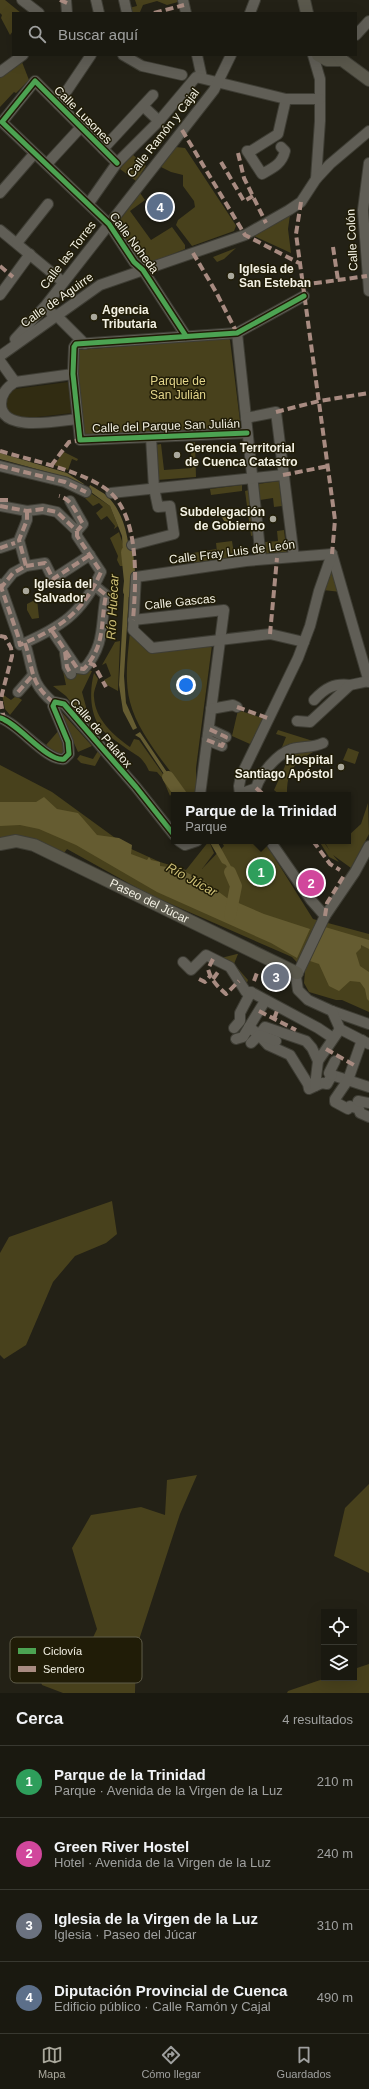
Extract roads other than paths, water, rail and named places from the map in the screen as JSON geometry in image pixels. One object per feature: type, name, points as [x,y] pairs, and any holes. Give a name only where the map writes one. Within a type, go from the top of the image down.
[{"type":"main road","points":[[304,0],[307,12]]},
{"type":"main road","points":[[320,56],[328,60],[339,57],[369,80]]},
{"type":"main road","name":"Paseo del Júcar","points":[[0,844],[16,841],[34,845],[298,970]]},
{"type":"street","points":[[22,0],[38,12]]},
{"type":"street","points":[[96,0],[99,12]]},
{"type":"street","points":[[124,0],[127,12]]},
{"type":"street","points":[[183,0],[186,12]]},
{"type":"street","points":[[250,12],[256,0]]},
{"type":"street","points":[[357,34],[369,21]]},
{"type":"street","points":[[58,104],[90,56]]},
{"type":"street","points":[[126,56],[137,59],[142,66],[182,75]]},
{"type":"street","points":[[88,203],[117,164],[160,121],[199,78],[197,56]]},
{"type":"street","name":"Calle Ramón y Cajal","points":[[109,224],[214,90],[231,56]]},
{"type":"street","points":[[313,56],[320,76],[316,179]]},
{"type":"street","points":[[320,76],[328,65],[339,57]]},
{"type":"street","points":[[0,72],[19,58]]},
{"type":"street","points":[[199,78],[286,99],[320,99]]},
{"type":"street","name":"Calle Lusones","points":[[2,122],[35,81],[117,164]]},
{"type":"street","points":[[103,149],[153,95]]},
{"type":"street","points":[[281,147],[285,151],[283,158],[276,167],[262,174],[247,151],[251,151],[278,134],[286,99]]},
{"type":"street","points":[[143,106],[160,121]]},
{"type":"street","name":"Calle Noheda","points":[[2,122],[109,224],[138,268],[143,270],[186,336]]},
{"type":"street","points":[[47,164],[81,127]]},
{"type":"street","name":"Calle de Aguirre","points":[[0,356],[100,285],[245,234],[289,210],[301,202],[316,179],[332,162],[369,131]]},
{"type":"street","points":[[0,193],[34,154]]},
{"type":"street","points":[[318,156],[324,162],[332,162]]},
{"type":"street","name":"Calle Colón","points":[[369,163],[363,210],[369,291]]},
{"type":"street","points":[[17,243],[48,204]]},
{"type":"street","name":"Calle las Torres","points":[[0,356],[48,302],[109,224]]},
{"type":"street","points":[[0,230],[63,282]]},
{"type":"street","name":"Calle Noheda","points":[[100,235],[110,234],[120,240]]},
{"type":"street","points":[[0,295],[30,254]]},
{"type":"street","points":[[48,302],[57,308],[85,344],[237,333],[304,296]]},
{"type":"street","name":"Calle del Parque San Julián","points":[[85,344],[76,344],[74,347],[73,374],[80,440],[248,433],[237,333]]},
{"type":"street","points":[[0,361],[15,382]]},
{"type":"street","points":[[73,374],[15,382],[6,388],[1,400],[3,412],[12,420],[24,423],[77,419]]},
{"type":"street","points":[[246,418],[276,412],[294,557]]},
{"type":"street","points":[[248,433],[261,559]]},
{"type":"street","points":[[132,544],[174,534],[170,506],[158,506],[154,488],[151,437]]},
{"type":"street","points":[[0,466],[65,482],[86,492]]},
{"type":"street","points":[[110,493],[283,475]]},
{"type":"street","points":[[70,501],[83,524],[77,531]]},
{"type":"street","points":[[0,506],[27,511],[43,509],[57,512],[77,531],[77,536],[101,572],[95,586],[81,608],[52,631],[22,644]]},
{"type":"street","points":[[26,566],[17,544],[28,517],[27,511]]},
{"type":"street","points":[[0,548],[17,544]]},
{"type":"street","points":[[240,792],[241,776],[270,719],[304,642],[332,554]]},
{"type":"street","points":[[314,700],[324,690],[338,684],[350,685],[369,682],[332,554]]},
{"type":"street","name":"Calle Fray Luis de León","points":[[133,620],[136,577],[261,559],[332,554]]},
{"type":"street","points":[[1,587],[13,574],[26,566],[45,563],[53,579],[90,555]]},
{"type":"street","points":[[52,631],[77,668],[84,668],[97,650],[102,636],[102,614],[106,595],[95,586]]},
{"type":"street","name":"Calle de Palafox","points":[[1,587],[32,676],[41,692],[54,703],[55,713],[69,749],[66,758],[58,760],[2,718]]},
{"type":"street","name":"Calle Gascas","points":[[133,620],[224,610],[220,639]]},
{"type":"street","points":[[133,620],[133,630],[152,648],[270,634],[304,642]]},
{"type":"street","points":[[200,792],[220,639]]},
{"type":"street","points":[[65,652],[66,667],[71,674]]},
{"type":"street","points":[[18,692],[32,676]]},
{"type":"street","points":[[297,721],[310,722],[350,685]]},
{"type":"street","name":"Calle de Palafox","points":[[54,703],[61,702],[67,707],[171,831]]},
{"type":"street","points":[[211,709],[233,705],[237,707]]},
{"type":"street","points":[[207,740],[224,742],[209,729]]},
{"type":"street","points":[[245,792],[256,788],[259,779],[268,766],[291,750],[315,747],[323,743]]},
{"type":"street","points":[[272,844],[323,920]]},
{"type":"street","points":[[369,846],[355,872],[323,920],[298,970],[297,986],[301,994],[313,1003],[369,1024]]},
{"type":"street","points":[[212,950],[217,961]]},
{"type":"street","points":[[183,962],[191,970],[206,956],[230,967],[246,992],[251,992],[265,1001],[318,1028],[333,1038]]},
{"type":"street","points":[[234,1028],[240,1021],[240,1013],[251,992]]},
{"type":"street","points":[[236,1040],[243,1037],[265,1001]]},
{"type":"street","points":[[332,1011],[340,1029],[365,1042],[348,1080],[335,1099],[335,1102],[348,1109],[350,1106],[359,1109],[365,1115]]},
{"type":"street","points":[[251,1043],[265,1026],[306,1041],[312,1048],[316,1057],[312,1088]]},
{"type":"street","points":[[249,1027],[268,1045],[290,1055],[312,1088]]},
{"type":"street","points":[[316,1057],[340,1029]]},
{"type":"street","points":[[259,1035],[276,1041]]},
{"type":"street","points":[[335,1062],[329,1073],[369,1087]]},
{"type":"street","points":[[312,1088],[322,1083],[327,1084],[332,1075]]},
{"type":"street","points":[[358,1101],[369,1103]]},
{"type":"water","points":[[0,453],[67,473],[84,484],[81,487],[62,476],[0,459]]},
{"type":"water","points":[[90,485],[108,497],[119,512],[128,539],[131,567],[124,568],[122,536],[110,506],[88,490]]},
{"type":"water","points":[[226,510],[230,510],[234,516],[230,522],[226,522],[222,518],[222,514]]},
{"type":"water","points":[[125,576],[130,576],[124,676],[126,703],[137,728],[133,730],[123,711],[119,685]]},
{"type":"water","points":[[140,732],[179,790],[176,792],[140,738],[135,735]]},
{"type":"water","name":"Río Júcar","points":[[44,797],[57,809],[78,813],[97,835],[119,838],[132,845],[131,854],[147,860],[149,857],[151,860],[160,862],[160,866],[168,867],[169,864],[204,881],[227,898],[264,914],[310,929],[297,958],[271,943],[157,892],[76,845],[39,829],[20,825],[0,826],[0,802],[36,802]]},
{"type":"water","points":[[211,844],[219,844],[233,870],[237,887],[235,887],[226,865],[222,863]]},
{"type":"water","points":[[325,927],[369,940],[369,949],[361,945],[361,948],[356,953],[360,966],[369,972],[369,1001],[367,999],[365,989],[360,982],[350,981],[339,991],[329,986],[319,964],[310,961]]},
{"type":"waterway","name":"Río Huécar","points":[[127,552],[130,581],[129,591]]},
{"type":"waterway","name":"Río Huécar","points":[[168,777],[179,792]]},
{"type":"waterway","name":"Río Huécar","points":[[230,872],[236,886],[230,916]]},
{"type":"place","name":"Diputación Provincial de Cuenca","points":[[160,207]]},
{"type":"place","name":"Iglesia de San Esteban","points":[[231,276]]},
{"type":"place","name":"Agencia Tributaria","points":[[94,317]]},
{"type":"place","name":"Gerencia Territorial de Cuenca Catastro","points":[[177,455]]},
{"type":"place","name":"Subdelegación de Gobierno","points":[[273,519]]},
{"type":"place","name":"Iglesia del Salvador","points":[[26,591]]},
{"type":"place","name":"Hospital Santiago Apóstol","points":[[341,767]]},
{"type":"place","name":"Parque de la Trinidad","points":[[261,872]]},
{"type":"place","name":"Green River Hostel","points":[[311,883]]},
{"type":"place","name":"Iglesia de la Virgen de la Luz","points":[[276,977]]},
{"type":"park label","name":"Parque de San Julián","points":[[178,388]]}]
